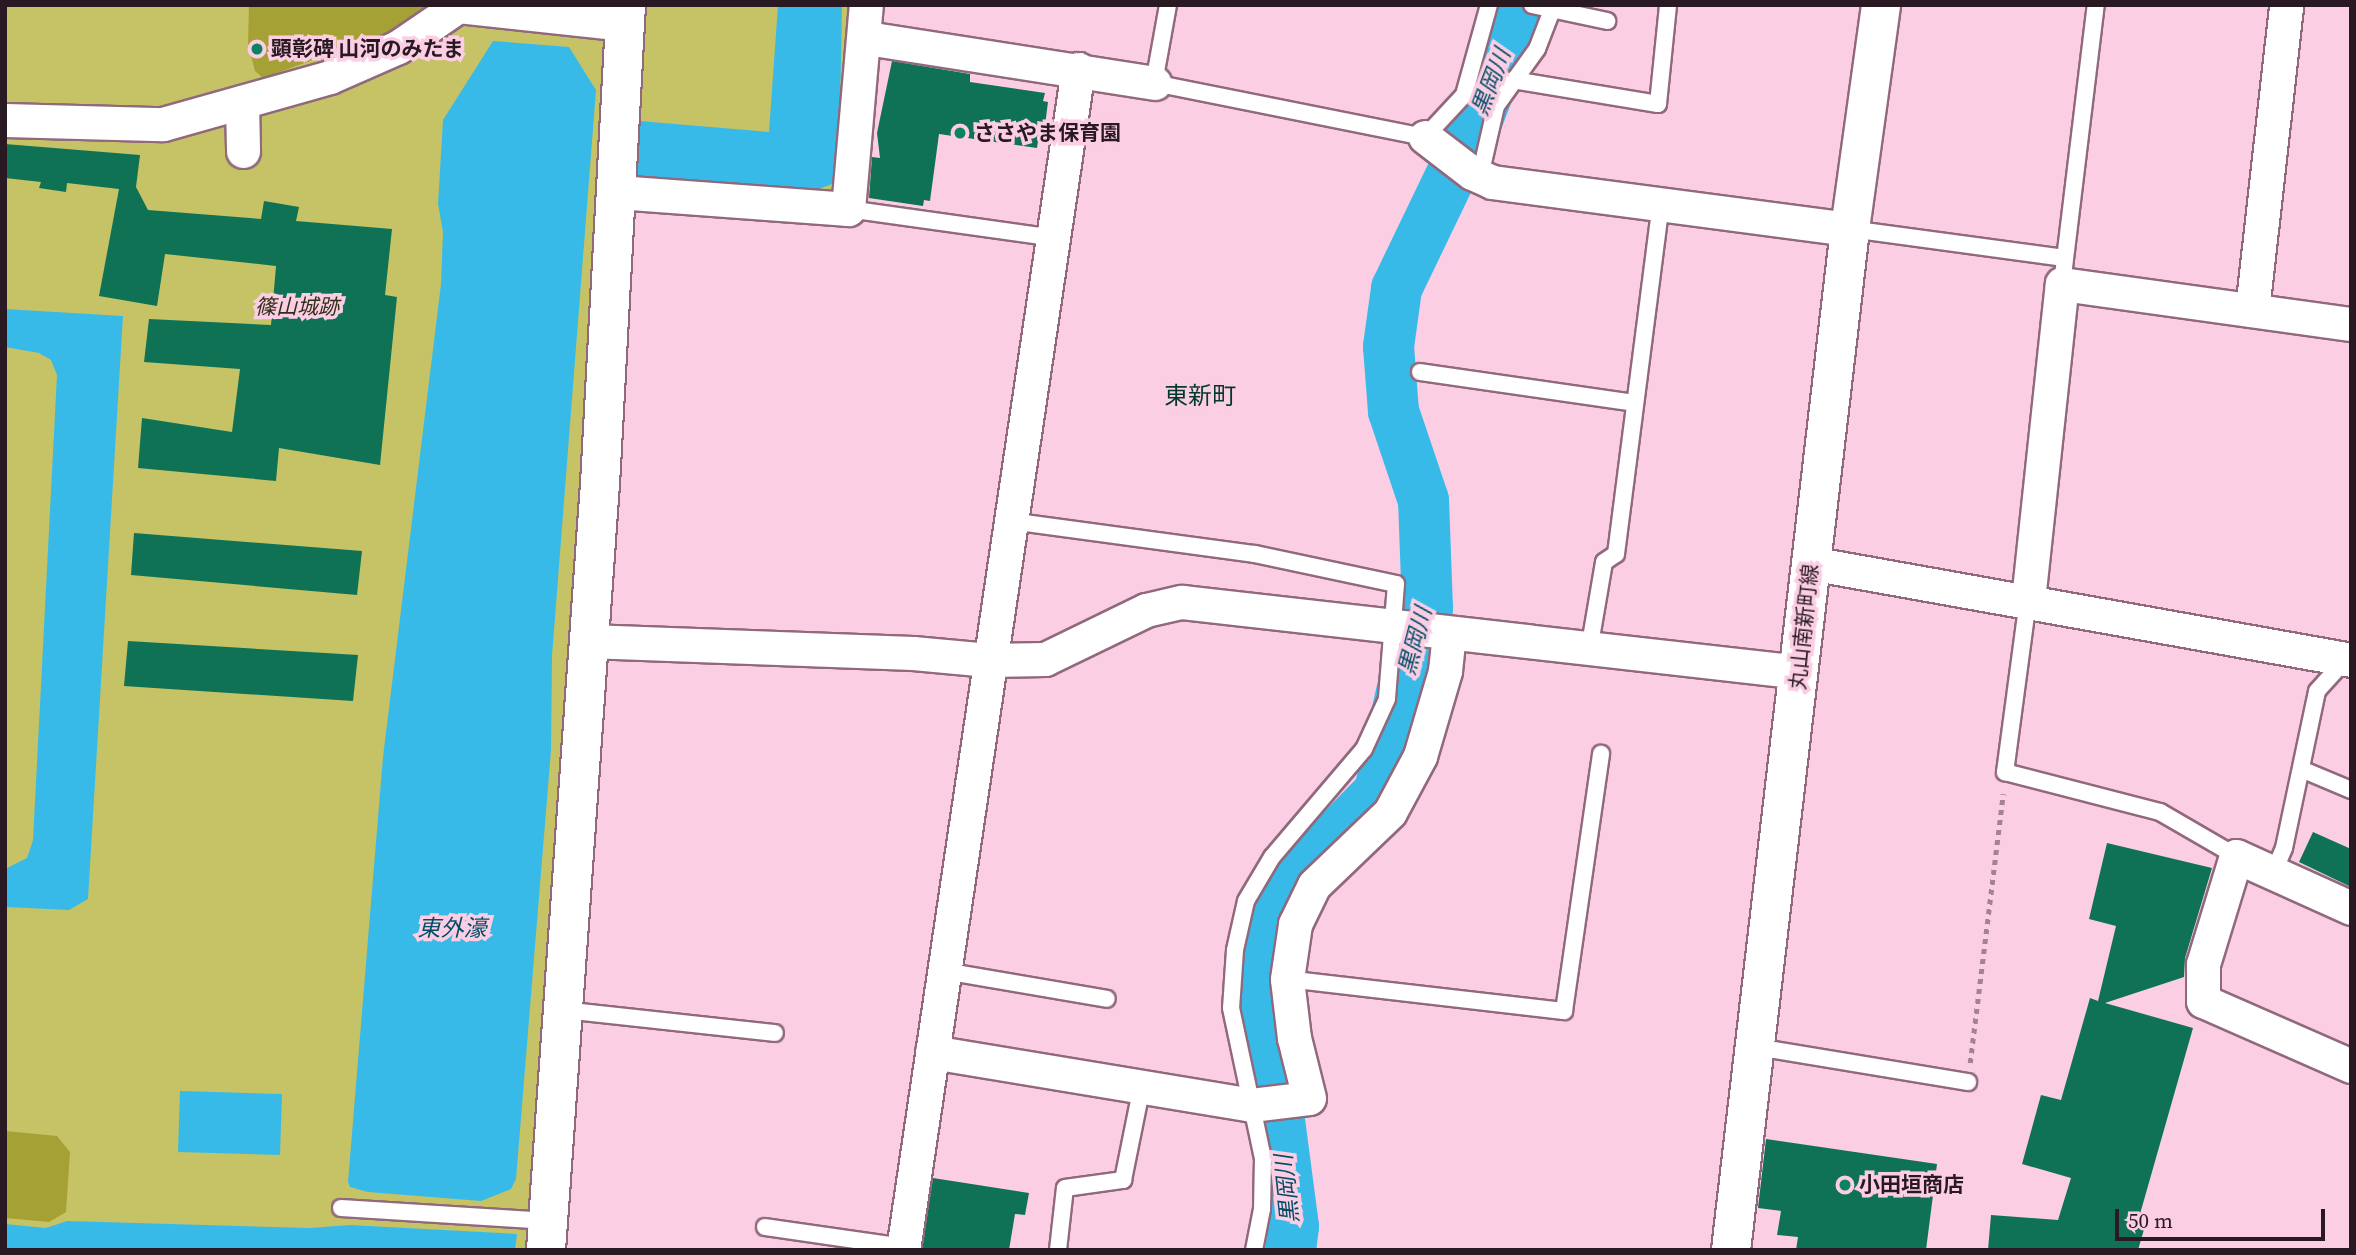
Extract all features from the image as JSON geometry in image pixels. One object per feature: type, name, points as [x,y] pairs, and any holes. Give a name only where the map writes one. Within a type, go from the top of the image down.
[{"type":"main road","name":"丸山南新町線","points":[[1731,1250],[1850,229],[1881,5]]},
{"type":"main road","points":[[548,1235],[617,192],[626,15]]},
{"type":"street","points":[[617,192],[848,209],[867,38],[866,5]]},
{"type":"street","points":[[2252,310],[2286,5]]},
{"type":"street","points":[[5,120],[163,124],[341,72],[398,47],[458,6],[626,15]]},
{"type":"street","points":[[867,38],[1079,69],[1154,83]]},
{"type":"street","points":[[903,1248],[1079,69]]},
{"type":"street","points":[[242,102],[243,151]]},
{"type":"street","points":[[1434,144],[1492,182],[1850,229]]},
{"type":"street","points":[[2028,600],[2063,271],[2252,310],[2351,324]]},
{"type":"street","points":[[1810,563],[2028,600],[2348,660]]},
{"type":"street","points":[[588,642],[913,653],[989,660],[1045,659],[1146,610],[1182,602],[1395,624],[1590,650],[1799,672]]},
{"type":"street","points":[[932,1052],[1256,1105],[1309,1098],[1294,1038],[1287,979],[1295,924],[1314,885],[1390,811],[1420,756],[1445,671],[1444,632]]},
{"type":"street","points":[[2351,908],[2236,856],[2203,964],[2203,1001],[2351,1066]]},
{"type":"lane","points":[[1168,5],[1154,83],[1434,144],[1464,95],[1489,5]]},
{"type":"lane","points":[[1532,5],[1606,21]]},
{"type":"lane","points":[[1513,80],[1658,104],[1668,5]]},
{"type":"lane","points":[[1850,229],[2063,271],[2096,5]]},
{"type":"lane","points":[[1476,174],[1496,106],[1537,49],[1552,10]]},
{"type":"lane","points":[[1590,650],[1604,562],[1616,554],[1661,205]]},
{"type":"lane","points":[[848,209],[1054,238]]},
{"type":"lane","points":[[1420,372],[1635,403]]},
{"type":"lane","points":[[1010,521],[1255,554],[1396,583],[1395,624],[1387,699],[1364,749],[1272,857],[1246,901],[1235,950],[1231,1008],[1256,1105],[1263,1158],[1262,1209],[1254,1250]]},
{"type":"lane","points":[[2028,600],[2005,772],[2160,812],[2236,856]]},
{"type":"lane","points":[[2273,874],[2301,769],[2317,691],[2348,660]]},
{"type":"lane","points":[[1287,979],[1564,1012],[1601,754]]},
{"type":"lane","points":[[2301,769],[2351,790]]},
{"type":"lane","points":[[944,971],[1107,999]]},
{"type":"lane","points":[[563,1010],[775,1033]]},
{"type":"lane","points":[[1756,1047],[1968,1082]]},
{"type":"lane","points":[[1058,1250],[1065,1188],[1123,1180],[1142,1086]]},
{"type":"lane","points":[[341,1208],[548,1235]]},
{"type":"lane","points":[[765,1227],[903,1248]]},
{"type":"path","points":[[1968,1082],[2005,772]]},
{"type":"green space","name":"篠山城跡","points":[[5,5],[860,5],[849,208],[611,185],[532,1250],[5,1250]]},
{"type":"shaded area","points":[[249,5],[433,5],[384,34],[263,78],[255,71],[248,44]]},
{"type":"shaded area","points":[[5,1131],[57,1136],[70,1152],[66,1212],[49,1222],[5,1218]]},
{"type":"water","points":[[778,5],[842,5],[839,162],[832,184],[808,193],[632,179],[639,121],[769,132]]},
{"type":"water","name":"東外濠","points":[[493,41],[569,47],[596,90],[552,656],[551,750],[516,1179],[511,1189],[481,1201],[368,1192],[350,1187],[348,1182],[383,757],[441,284],[443,232],[438,204],[443,120]]},
{"type":"water","points":[[5,309],[123,316],[88,899],[69,910],[5,907],[5,869],[27,858],[33,840],[57,375],[51,360],[39,353],[5,347]]},
{"type":"water","points":[[180,1091],[282,1094],[280,1155],[178,1152]]},
{"type":"water","points":[[67,1221],[310,1228],[350,1225],[517,1234],[515,1250],[5,1250],[5,1224],[46,1228]]},
{"type":"building","name":"ささやま保育園","points":[[892,61],[970,74],[970,82],[1045,93],[1043,101],[1048,102],[1043,141],[1038,141],[1037,148],[939,134],[930,201],[924,200],[923,206],[869,198],[872,157],[880,158],[877,133]]},
{"type":"building","points":[[5,144],[140,155],[136,187],[148,210],[261,219],[264,201],[299,207],[296,221],[392,229],[385,295],[397,297],[380,465],[279,448],[276,481],[138,468],[142,418],[232,432],[240,369],[144,362],[149,319],[271,325],[276,266],[165,254],[157,306],[99,296],[119,189],[67,183],[66,192],[39,188],[41,182],[5,178]]},
{"type":"building","points":[[134,533],[362,551],[357,595],[131,575]]},
{"type":"building","points":[[128,641],[358,655],[353,701],[124,686]]},
{"type":"building","points":[[2313,832],[2351,849],[2351,887],[2299,862]]},
{"type":"building","points":[[2107,843],[2212,868],[2185,958],[2184,977],[2105,1003],[2193,1028],[2140,1214],[2148,1216],[2138,1250],[1988,1250],[1991,1215],[2058,1220],[2071,1178],[2022,1164],[2041,1095],[2061,1100],[2090,998],[2098,1001],[2116,926],[2089,919]]},
{"type":"building","name":"小田垣商店","points":[[1766,1139],[1937,1164],[1926,1250],[1796,1250],[1798,1237],[1777,1235],[1781,1211],[1758,1208]]},
{"type":"building","points":[[933,1178],[1029,1193],[1025,1215],[1015,1214],[1009,1250],[922,1250]]},
{"type":"waterway","name":"黒岡川","points":[[1290,1250],[1293,1226],[1276,1097],[1250,1007],[1251,954],[1264,903],[1289,865],[1338,833],[1379,791],[1405,674],[1427,608],[1423,500],[1393,411],[1388,346],[1396,288],[1476,122],[1520,5]]},
{"type":"place","name":"顕彰碑 山河のみたま","points":[[257,49]]},
{"type":"place","name":"ささやま保育園","points":[[960,133]]},
{"type":"place","name":"小田垣商店","points":[[1845,1185]]},
{"type":"district","name":"東新町","points":[[1200,396]]}]
